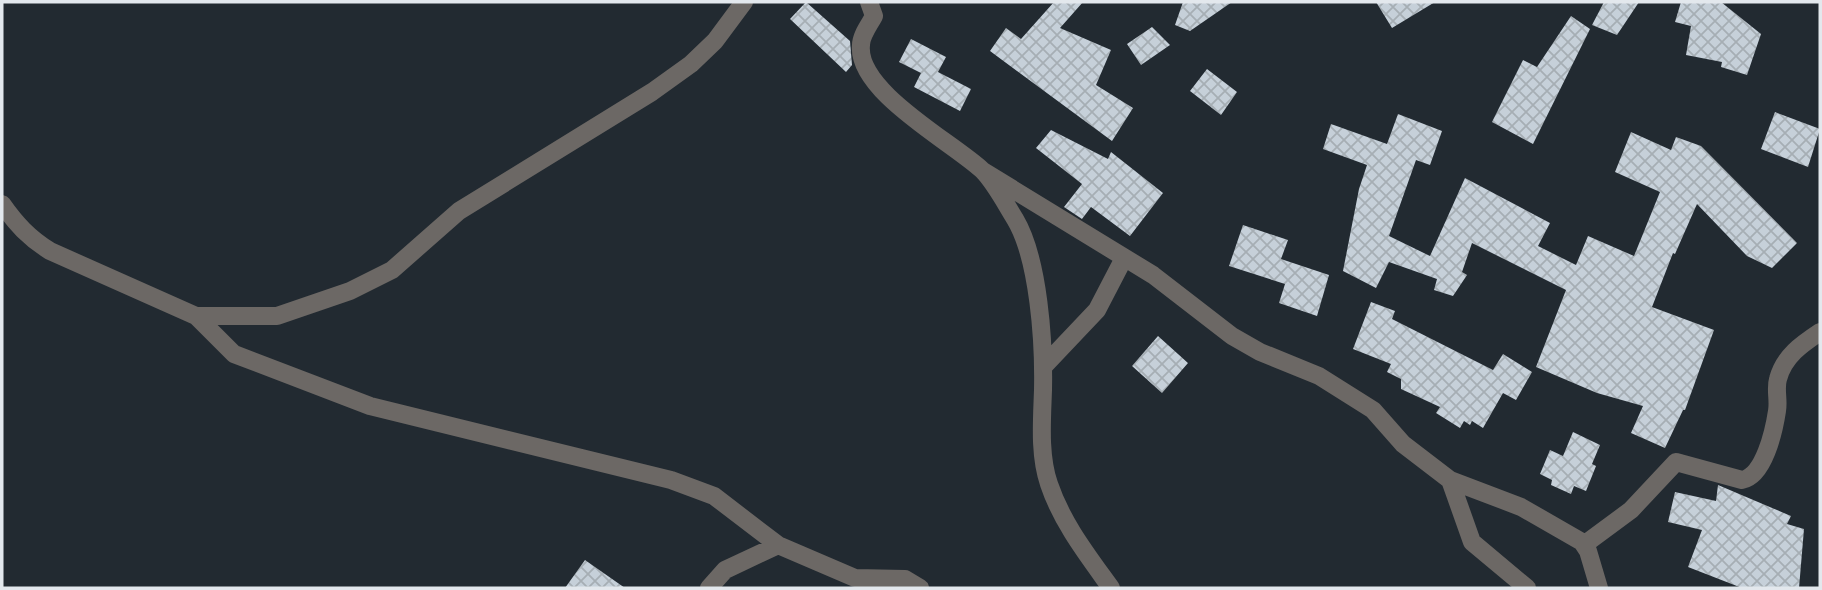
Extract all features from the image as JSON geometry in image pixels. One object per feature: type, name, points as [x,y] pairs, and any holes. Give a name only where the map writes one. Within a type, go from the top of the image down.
[{"type":"street","points":[[196,316],[277,317],[350,291],[391,270],[459,211],[652,93],[691,64],[715,41],[744,2]]},
{"type":"street","points":[[876,5],[860,46],[863,63],[878,86],[895,104],[984,171],[1153,275],[1232,337],[1260,352],[1319,376],[1373,410],[1403,444],[1450,480],[1521,507],[1586,544],[1599,588]]},
{"type":"street","points":[[984,171],[1016,222],[1027,256],[1043,341],[1042,443],[1048,483],[1064,520],[1111,588]]},
{"type":"street","points":[[2,204],[17,226],[50,251],[196,316],[234,354],[370,406],[671,480],[714,496],[778,545],[855,578],[905,579],[920,588]]},
{"type":"street","points":[[1043,367],[1097,310],[1124,258]]},
{"type":"street","points":[[1586,544],[1631,510],[1676,462],[1742,480],[1753,475],[1764,456],[1778,409],[1778,377],[1797,347],[1820,332]]},
{"type":"street","points":[[1450,480],[1472,542],[1527,588]]},
{"type":"street","points":[[709,588],[725,570],[778,545]]},
{"type":"building","points":[[806,2],[850,41],[852,65],[846,72],[790,19]]},
{"type":"building","points":[[1054,2],[1083,2],[1060,28],[1111,50],[1096,85],[1133,108],[1112,141],[990,51],[1006,28],[1021,39]]},
{"type":"building","points":[[1183,2],[1232,2],[1190,31],[1175,25]]},
{"type":"building","points":[[1376,2],[1435,2],[1392,28]]},
{"type":"building","points":[[1604,2],[1639,2],[1617,35],[1592,25]]},
{"type":"building","points":[[1681,2],[1721,2],[1761,34],[1747,75],[1721,67],[1722,62],[1686,55],[1691,26],[1675,22]]},
{"type":"building","points":[[1571,16],[1590,29],[1533,144],[1492,122],[1523,60],[1537,67]]},
{"type":"building","points":[[1152,27],[1170,45],[1141,65],[1127,44]]},
{"type":"building","points":[[911,39],[946,57],[938,72],[971,89],[960,111],[914,87],[921,73],[899,62]]},
{"type":"building","points":[[1207,69],[1237,92],[1221,115],[1190,91]]},
{"type":"building","points":[[1775,112],[1820,129],[1808,167],[1761,149]]},
{"type":"building","points":[[1398,114],[1442,131],[1430,165],[1416,160],[1389,236],[1430,256],[1465,178],[1550,223],[1538,246],[1576,265],[1588,236],[1634,256],[1660,192],[1615,172],[1631,132],[1671,150],[1676,137],[1701,146],[1797,243],[1772,268],[1747,256],[1697,204],[1675,254],[1673,253],[1652,307],[1714,330],[1685,410],[1665,448],[1631,433],[1643,406],[1597,393],[1536,367],[1566,290],[1472,243],[1462,272],[1467,275],[1453,296],[1434,290],[1437,279],[1389,262],[1376,288],[1343,271],[1359,189],[1367,165],[1323,149],[1331,124],[1387,144]]},
{"type":"building","points":[[1051,130],[1108,159],[1111,152],[1163,193],[1130,236],[1091,207],[1082,219],[1064,207],[1082,184],[1036,148]]},
{"type":"building","points":[[1243,225],[1288,240],[1281,259],[1329,275],[1317,316],[1279,303],[1285,284],[1229,266]]},
{"type":"building","points":[[1371,302],[1395,311],[1392,319],[1493,370],[1503,354],[1532,372],[1516,400],[1503,393],[1483,428],[1472,421],[1470,425],[1464,421],[1460,428],[1436,413],[1440,407],[1401,389],[1401,379],[1387,372],[1391,364],[1353,349]]},
{"type":"building","points":[[1158,336],[1188,363],[1162,393],[1132,366]]},
{"type":"building","points":[[1573,432],[1600,445],[1592,464],[1596,466],[1586,491],[1574,486],[1571,494],[1551,485],[1552,480],[1540,474],[1550,450],[1563,456]]},
{"type":"building","points":[[1718,485],[1791,516],[1787,524],[1804,529],[1799,588],[1742,588],[1688,567],[1702,530],[1668,522],[1675,492],[1716,501]]},
{"type":"building","points":[[585,560],[625,588],[565,588]]}]
